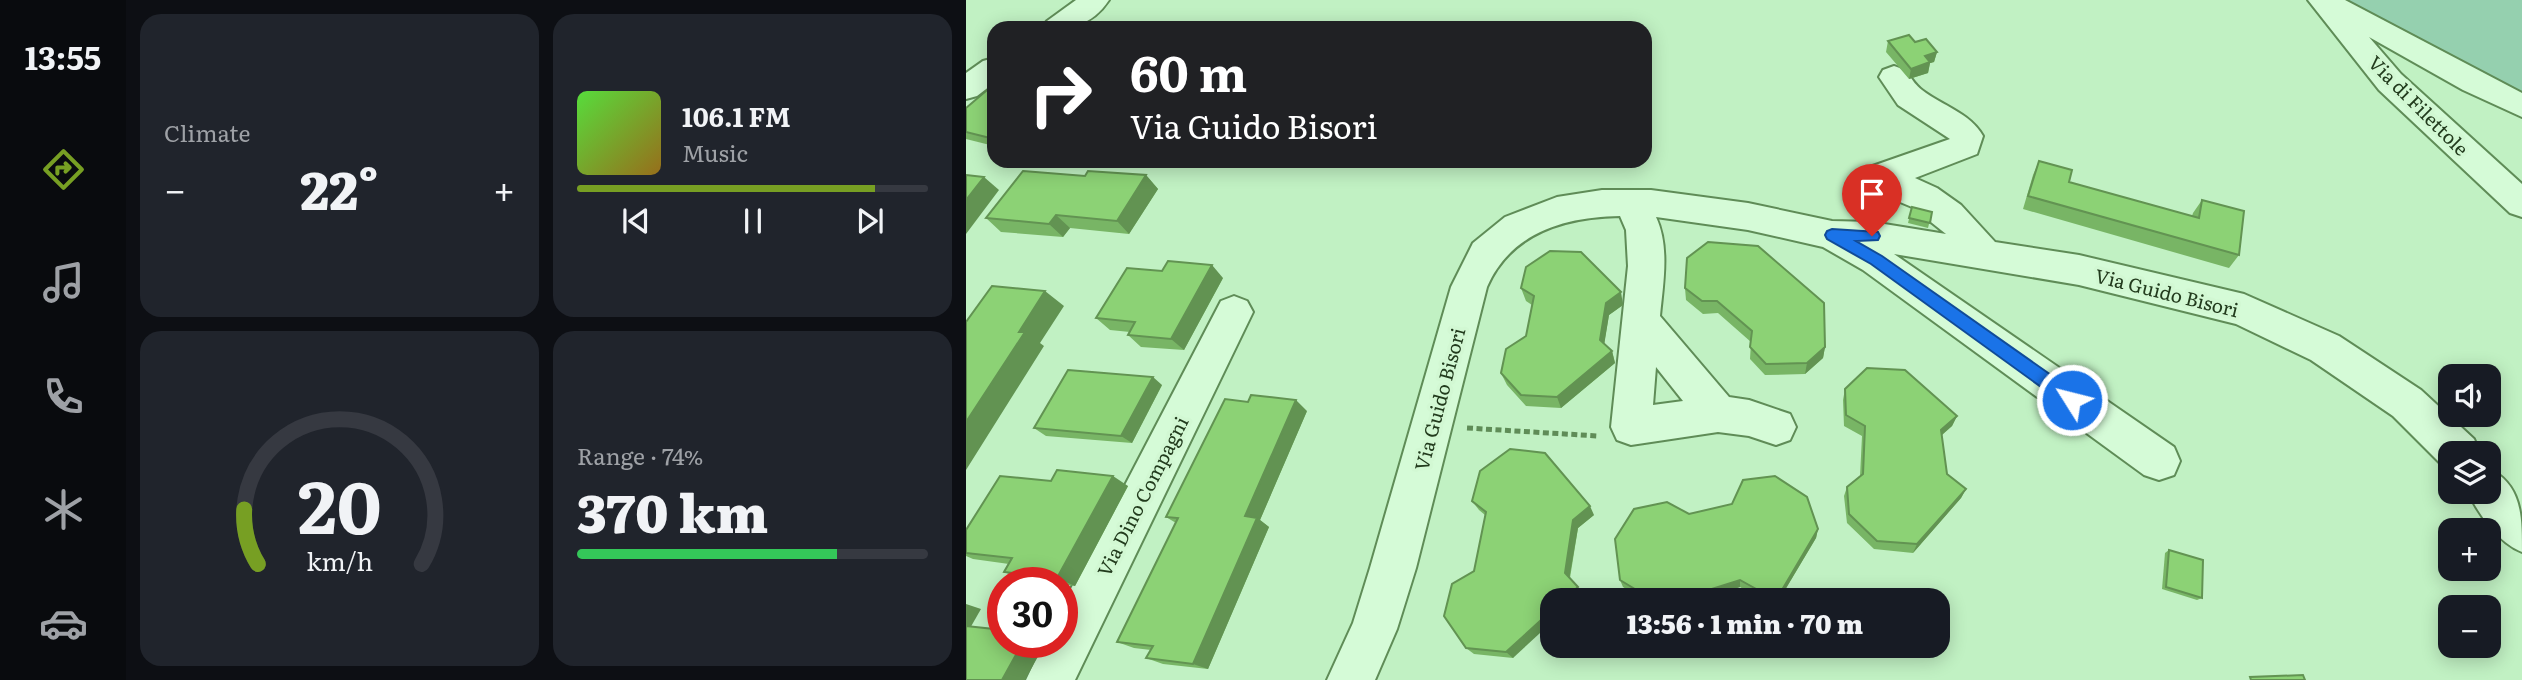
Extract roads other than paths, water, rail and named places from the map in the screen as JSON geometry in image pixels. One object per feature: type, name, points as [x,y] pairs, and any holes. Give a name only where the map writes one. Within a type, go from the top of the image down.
[{"type":"street","points":[[1066,21],[1095,0]]},
{"type":"street","name":"Via di Filettole","points":[[2323,0],[2376,26],[2437,65],[2522,106]]},
{"type":"street","name":"Via di Filettole","points":[[2323,0],[2390,82],[2522,204]]},
{"type":"street","points":[[966,88],[987,73]]},
{"type":"street","points":[[1894,77],[1909,97],[1968,136],[1965,146],[1949,154],[1876,178],[1933,200],[1959,223],[1984,254]]},
{"type":"street","points":[[1612,203],[1632,203],[1644,230],[1646,266],[1631,427],[1718,414],[1749,418],[1776,427]]},
{"type":"street","name":"Via Guido Bisori","points":[[1351,680],[1374,629],[1385,593],[1469,287],[1486,254],[1519,225],[1559,208],[1612,203],[1658,204],[1768,220],[1832,235],[1872,236],[2079,270],[2244,310],[2325,348],[2407,403],[2447,441]]},
{"type":"street","name":"Via Guido Bisori","points":[[1832,235],[1876,260],[2159,461]]},
{"type":"street","name":"Via Dino Compagni","points":[[1049,680],[1234,312]]},
{"type":"street","points":[[1640,319],[1718,414]]},
{"type":"street","points":[[2501,504],[2522,531]]}]
